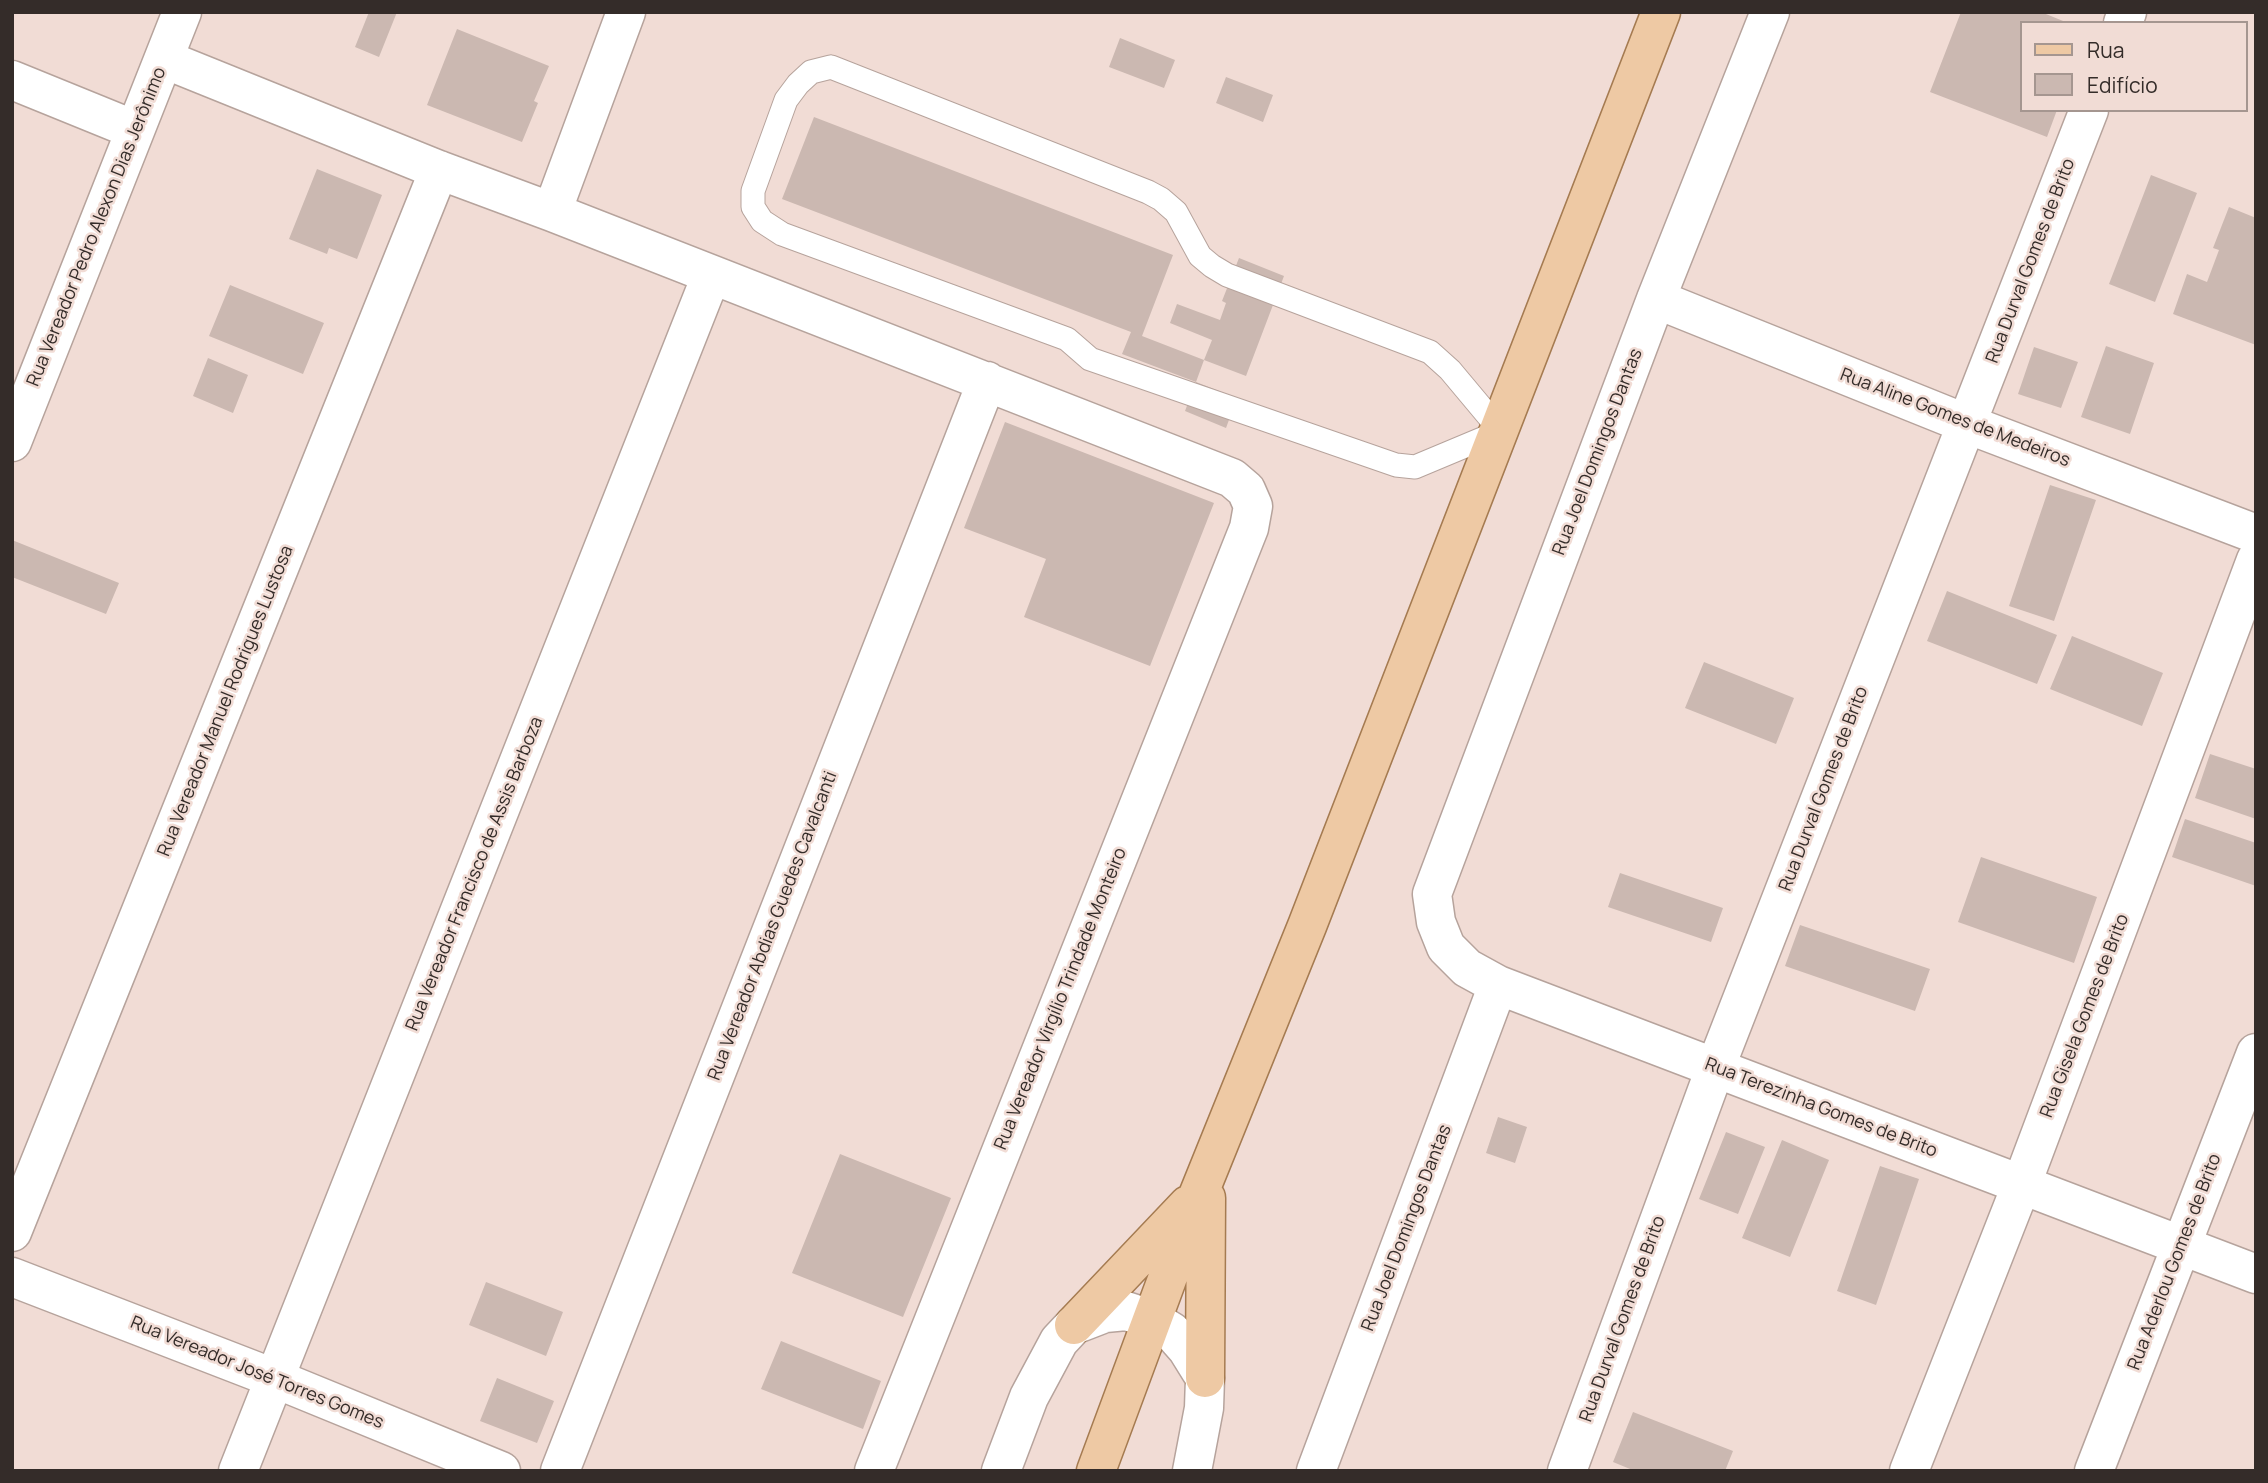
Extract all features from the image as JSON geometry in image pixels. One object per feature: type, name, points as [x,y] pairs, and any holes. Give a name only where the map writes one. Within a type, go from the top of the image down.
[{"type":"main road","points":[[1096,1471],[1202,1186],[1501,431],[1661,12]]},
{"type":"main road","points":[[1074,1325],[1202,1186]]},
{"type":"main road","points":[[1202,1186],[1205,1378]]},
{"type":"street","name":"Rua Vereador Pedro Alexon Dias Jerônimo","points":[[12,442],[182,12]]},
{"type":"street","points":[[552,212],[626,12]]},
{"type":"street","name":"Rua Joel Domingos Dantas","points":[[1432,894],[1656,299],[1770,12]]},
{"type":"street","points":[[164,59],[439,170],[987,382]]},
{"type":"street","points":[[12,80],[135,130]]},
{"type":"street","name":"Rua Durval Gomes de Brito","points":[[1567,1471],[1716,1066],[2088,112]]},
{"type":"street","name":"Rua Vereador Manuel Rodrigues Lustosa","points":[[12,1232],[439,170]]},
{"type":"street","name":"Rua Vereador Francisco de Assis Barboza","points":[[238,1471],[711,276]]},
{"type":"street","name":"Rua Aline Gomes de Medeiros","points":[[1656,299],[1967,424],[2256,534]]},
{"type":"street","name":"Rua Vereador Virgílio Trindade Monteiro","points":[[874,1471],[1249,527],[1253,506],[1246,490],[1232,478],[987,382]]},
{"type":"street","name":"Rua Vereador Abdias Guedes Cavalcanti","points":[[560,1471],[987,382]]},
{"type":"street","name":"Rua Gisela Gomes de Brito","points":[[1909,1471],[2021,1186],[2256,559]]},
{"type":"street","name":"Rua Terezinha Gomes de Brito","points":[[1432,894],[1436,922],[1446,947],[1467,968],[1498,985],[2256,1274]]},
{"type":"street","name":"Rua Joel Domingos Dantas","points":[[1316,1471],[1498,985]]},
{"type":"street","name":"Rua Aderlou Gomes de Brito","points":[[2094,1471],[2256,1053]]},
{"type":"street","name":"Rua Vereador José Torres Gomes","points":[[12,1277],[275,1379],[501,1471]]},
{"type":"street","points":[[1001,1471],[1029,1397],[1059,1341],[1074,1325],[1105,1313],[1126,1311],[1151,1319],[1172,1332],[1187,1349],[1205,1378],[1204,1408],[1192,1471]]},
{"type":"lane","points":[[831,67],[1148,192],[1176,212],[1200,256],[1227,275],[1430,352],[1450,370],[1501,431],[1415,467],[1396,465],[1090,359],[1067,339],[782,234],[762,221],[753,206],[753,191],[786,100],[811,72],[831,67]]},
{"type":"building","points":[[369,12],[397,12],[379,57],[355,47]]},
{"type":"building","points":[[1961,12],[2041,12],[2063,21],[2020,21],[2020,112],[2056,112],[2047,137],[1930,92]]},
{"type":"building","points":[[457,29],[549,66],[534,101],[538,103],[522,142],[427,105]]},
{"type":"building","points":[[1120,38],[1175,60],[1164,88],[1109,67]]},
{"type":"building","points":[[1226,77],[1273,95],[1263,122],[1216,103]]},
{"type":"building","points":[[814,117],[1173,255],[1142,336],[1204,360],[1196,382],[1122,354],[1131,332],[782,199]]},
{"type":"building","points":[[317,169],[382,195],[357,259],[329,248],[327,254],[289,239]]},
{"type":"building","points":[[2151,175],[2197,193],[2155,302],[2109,284]]},
{"type":"building","points":[[2229,207],[2256,218],[2256,345],[2173,314],[2187,274],[2207,282],[2219,250],[2213,248]]},
{"type":"building","points":[[1239,258],[1284,276],[1246,376],[1204,360],[1212,340],[1170,323],[1177,304],[1220,320],[1226,303],[1222,301]]},
{"type":"building","points":[[230,285],[324,323],[303,374],[209,336]]},
{"type":"building","points":[[2106,346],[2154,363],[2130,434],[2081,417]]},
{"type":"building","points":[[2034,347],[2078,362],[2061,408],[2018,394]]},
{"type":"building","points":[[208,358],[248,375],[233,413],[193,396]]},
{"type":"building","points":[[1196,382],[1237,398],[1226,428],[1185,411]]},
{"type":"building","points":[[1005,422],[1214,503],[1150,666],[1024,617],[1046,559],[964,528]]},
{"type":"building","points":[[2050,485],[2096,500],[2054,621],[2009,606]]},
{"type":"building","points":[[12,540],[119,583],[106,614],[12,577]]},
{"type":"building","points":[[1947,591],[2057,635],[2037,684],[1927,641]]},
{"type":"building","points":[[2072,636],[2163,673],[2142,726],[2050,689]]},
{"type":"building","points":[[1704,662],[1794,698],[1776,744],[1685,708]]},
{"type":"building","points":[[2210,754],[2256,769],[2256,819],[2195,798]]},
{"type":"building","points":[[2185,819],[2256,843],[2256,886],[2172,857]]},
{"type":"building","points":[[1981,857],[2097,897],[2074,963],[1958,922]]},
{"type":"building","points":[[1620,873],[1723,908],[1711,942],[1608,907]]},
{"type":"building","points":[[1800,925],[1930,969],[1915,1011],[1785,966]]},
{"type":"building","points":[[1498,1117],[1527,1127],[1515,1163],[1486,1153]]},
{"type":"building","points":[[1726,1132],[1765,1147],[1738,1214],[1699,1199]]},
{"type":"building","points":[[1782,1140],[1829,1160],[1790,1257],[1742,1238]]},
{"type":"building","points":[[840,1154],[951,1198],[903,1317],[792,1273]]},
{"type":"building","points":[[1880,1166],[1919,1179],[1876,1305],[1837,1291]]},
{"type":"building","points":[[486,1282],[563,1312],[546,1356],[469,1325]]},
{"type":"building","points":[[781,1341],[881,1381],[863,1429],[761,1389]]},
{"type":"building","points":[[497,1378],[554,1401],[537,1443],[480,1421]]},
{"type":"building","points":[[1633,1412],[1733,1451],[1725,1471],[1635,1471],[1613,1462]]}]
